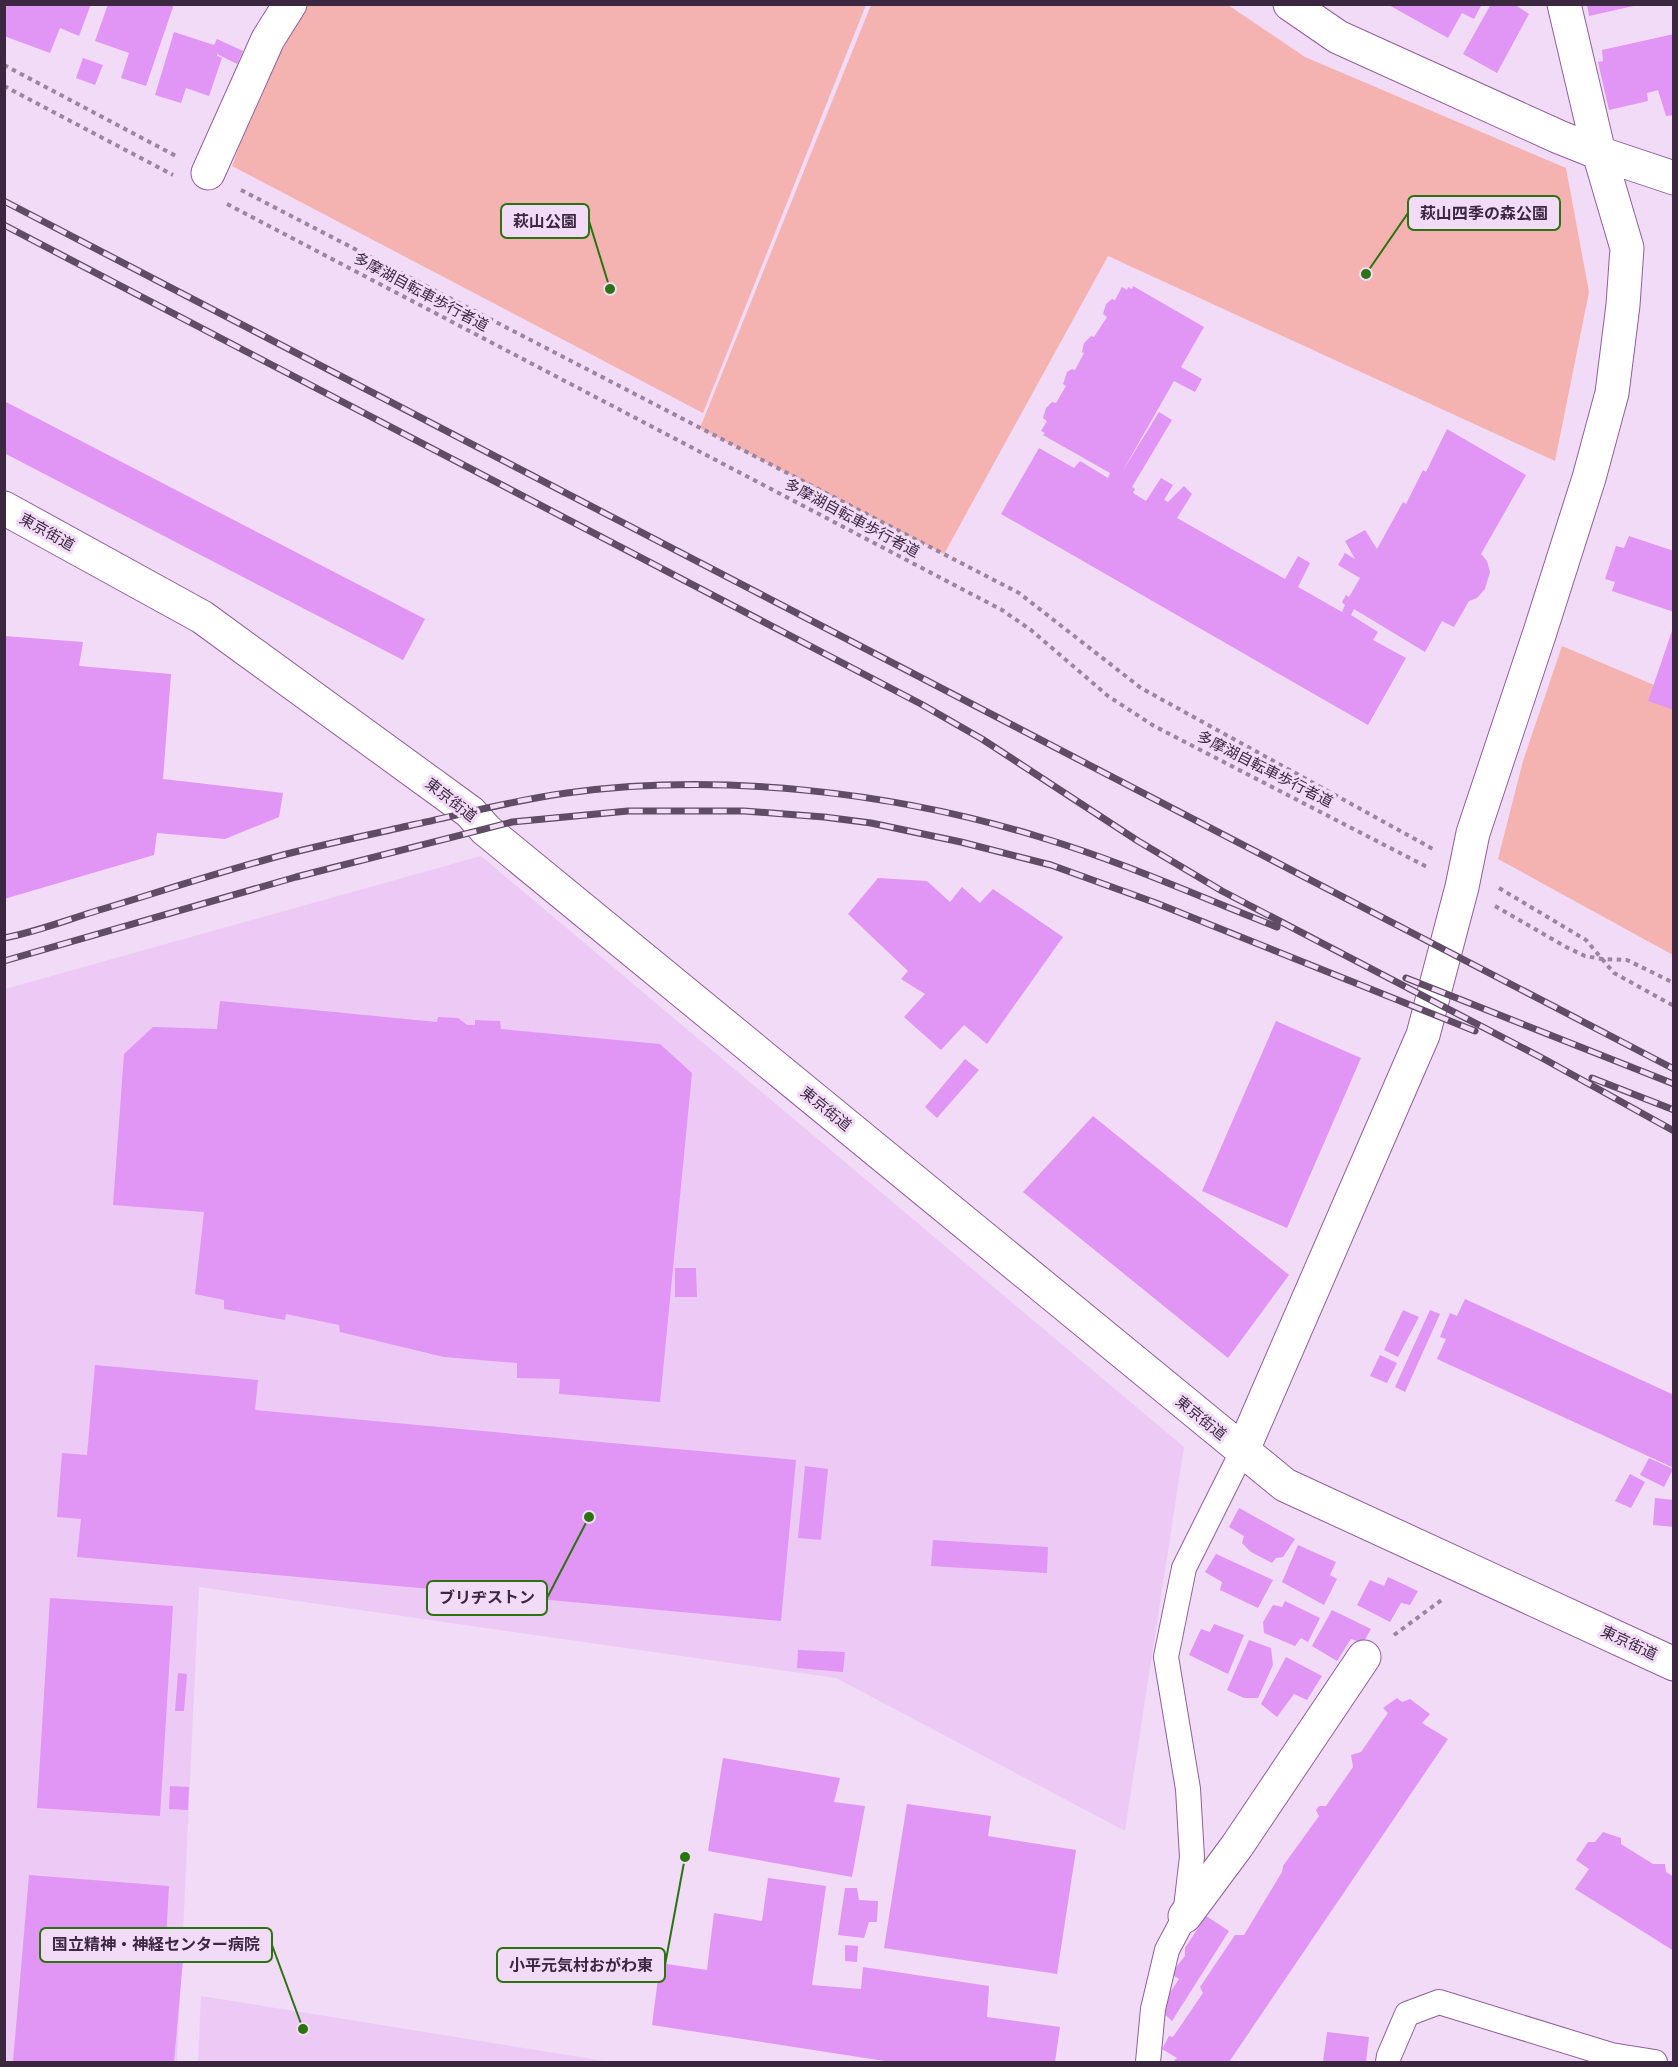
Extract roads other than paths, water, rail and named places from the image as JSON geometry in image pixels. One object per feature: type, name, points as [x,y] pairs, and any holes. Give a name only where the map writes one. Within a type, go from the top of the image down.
[{"type":"street","points":[[204,184],[268,39],[290,4]]},
{"type":"street","points":[[1290,4],[1338,37],[1548,132],[1599,153],[1674,178]]},
{"type":"street","points":[[1242,1452],[1423,1035],[1464,877],[1473,833],[1579,510],[1612,393],[1623,305],[1627,248],[1599,153],[1564,4]]},
{"type":"street","name":"東京街道","points":[[4,508],[202,617],[470,812],[486,830],[1285,1485],[1674,1664]]},
{"type":"street","points":[[1185,1916],[1237,1846],[1364,1657]]},
{"type":"lane","points":[[1148,2062],[1153,2010],[1167,1950],[1185,1916],[1191,1857],[1188,1789],[1166,1657],[1184,1568],[1242,1452]]},
{"type":"lane","points":[[1388,2062],[1407,2014],[1439,2002],[1611,2055],[1655,2062]]},
{"type":"railway","points":[[4,201],[1674,1069]]},
{"type":"railway","points":[[4,225],[921,704],[982,739],[1138,841],[1222,891],[1544,1059],[1674,1131]]},
{"type":"railway","points":[[4,938],[38,930],[211,875],[331,843],[528,799],[626,787],[686,785],[807,790],[868,798],[986,822],[1102,858],[1277,927]]},
{"type":"railway","points":[[4,961],[296,877],[512,822],[628,811],[744,811],[871,823],[961,842],[1051,865],[1156,903],[1475,1031]]},
{"type":"railway","points":[[1406,978],[1674,1084]]},
{"type":"railway","points":[[1592,1078],[1674,1110]]},
{"type":"place","name":"萩山四季の森公園","points":[[1366,274]]},
{"type":"place","name":"萩山公園","points":[[610,289]]},
{"type":"place","name":"ブリヂストン","points":[[589,1517]]},
{"type":"place","name":"小平元気村おがわ東","points":[[685,1857]]},
{"type":"place","name":"国立精神・神経センター病院","points":[[303,2029]]}]
